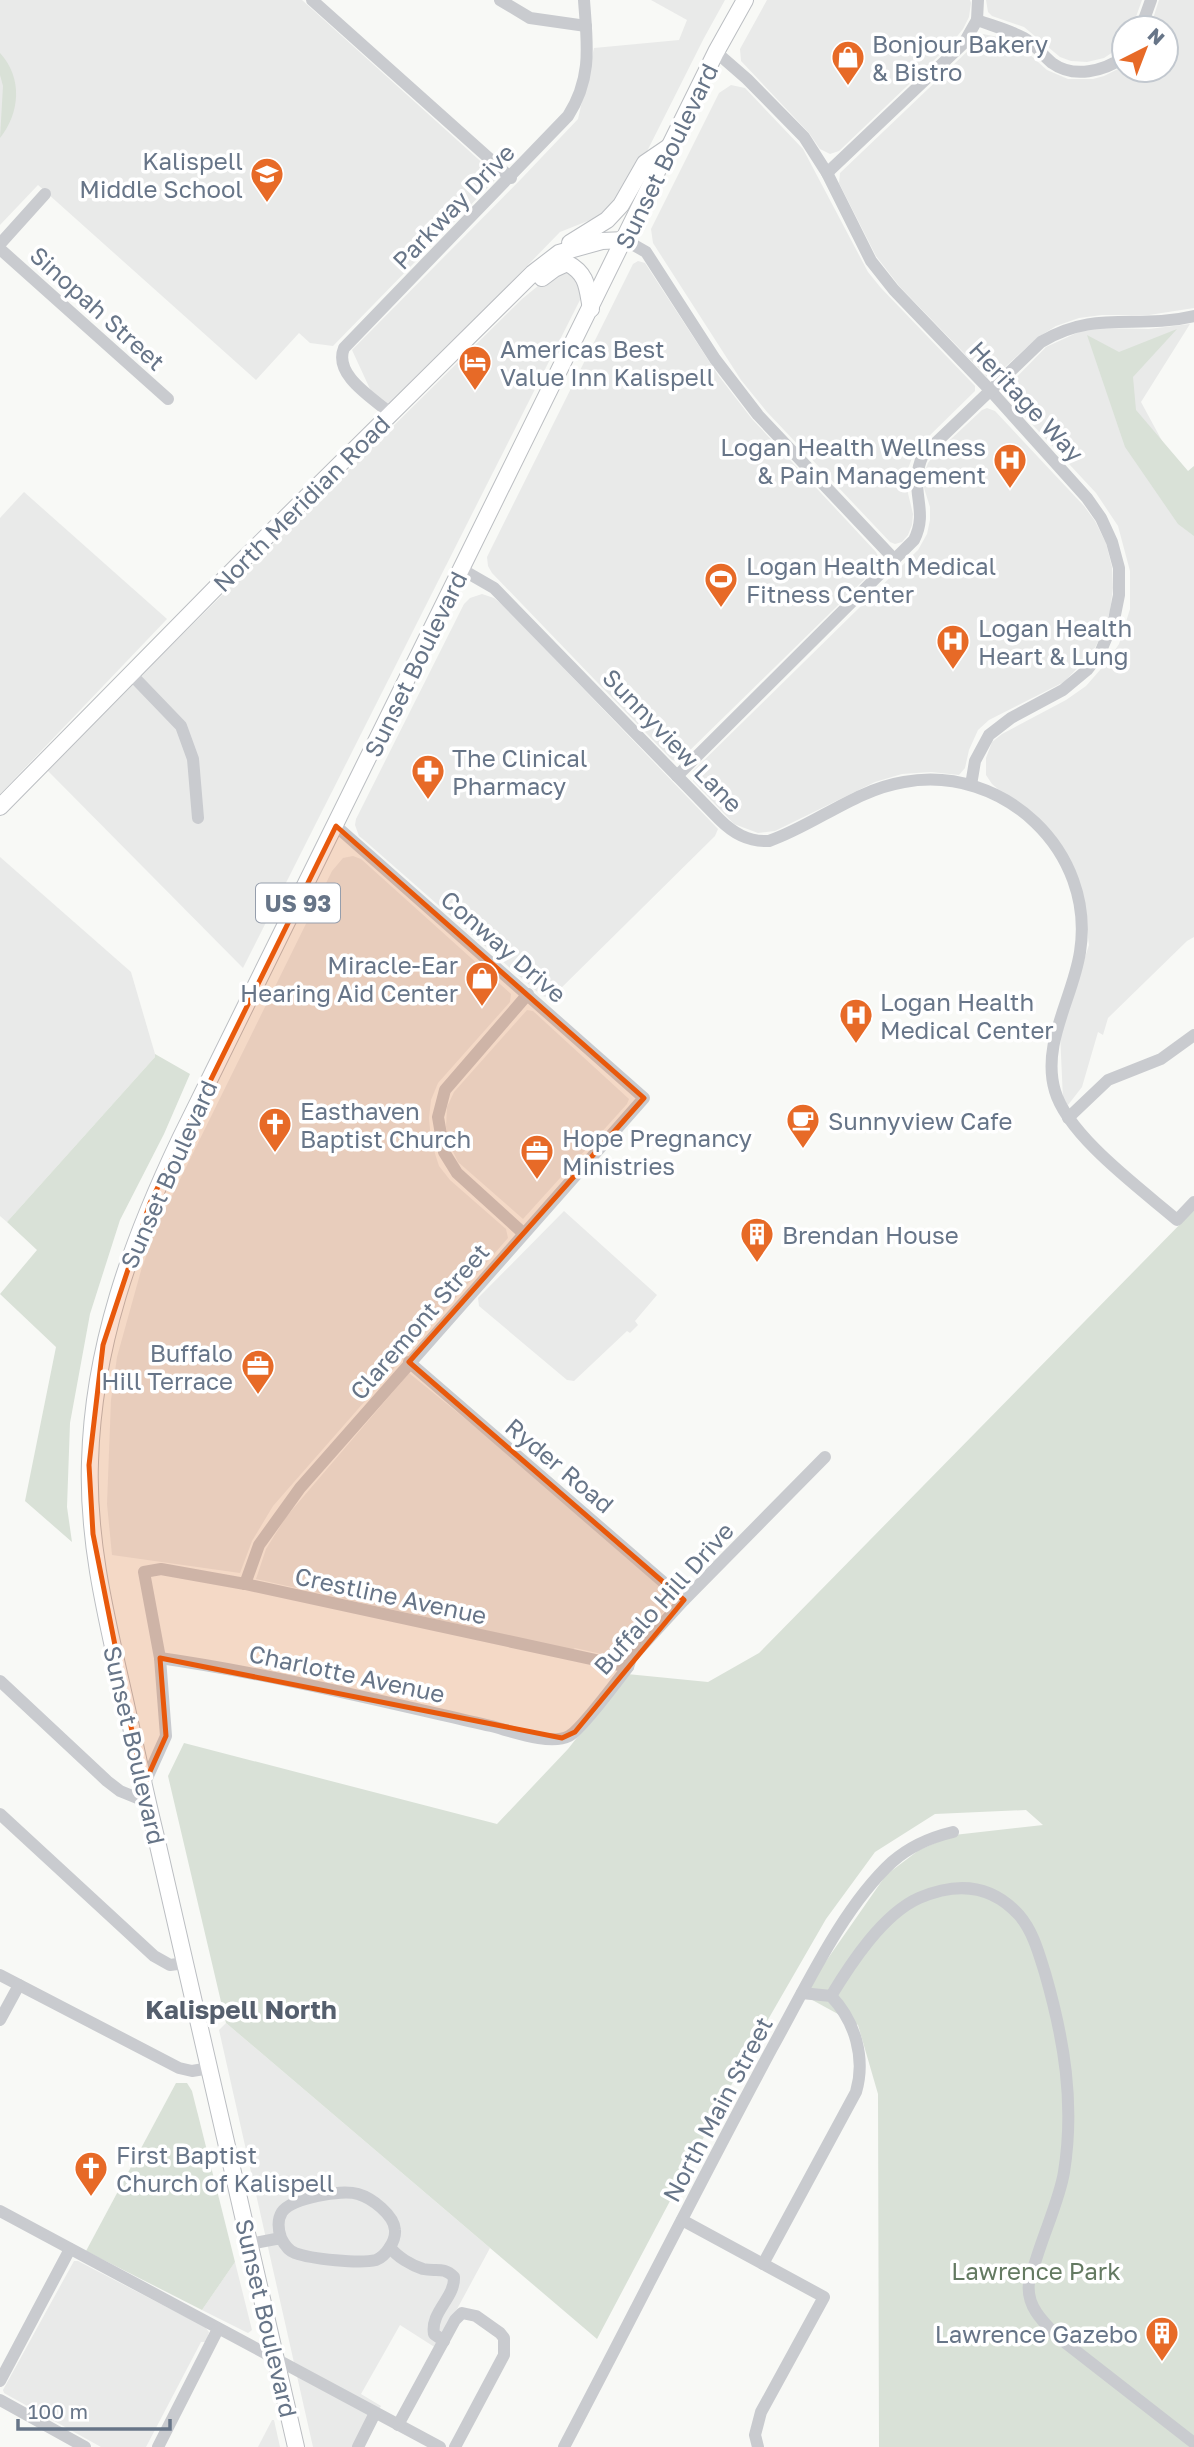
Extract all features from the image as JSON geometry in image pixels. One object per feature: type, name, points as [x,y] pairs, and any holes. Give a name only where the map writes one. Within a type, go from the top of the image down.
[{"type":"main road","name":"Sunset Boulevard","points":[[296,2447],[145,1795],[100,1584],[93,1534],[89,1465],[93,1407],[103,1345],[123,1273],[150,1203],[716,52],[745,0]]},
{"type":"main road","points":[[559,253],[607,220],[621,205],[645,163],[672,145]]},
{"type":"main road","name":"North Meridian Road","points":[[0,807],[130,673],[498,306],[559,253],[602,241],[625,240]]},
{"type":"main road","points":[[498,306],[517,298],[554,269],[567,263],[578,269],[586,281],[591,309]]},
{"type":"street","points":[[312,0],[511,177]]},
{"type":"street","points":[[500,0],[530,18],[586,26]]},
{"type":"street","name":"Parkway Drive","points":[[390,413],[345,371],[341,360],[344,348],[560,126],[580,94],[586,72],[583,0]]},
{"type":"street","points":[[827,173],[964,43],[978,20],[978,0]]},
{"type":"street","points":[[978,20],[1027,40],[1054,65],[1089,72],[1110,66]]},
{"type":"street","name":"Heritage Way","points":[[716,52],[747,79],[804,137],[827,173],[866,254],[894,290],[990,390],[1087,498],[1101,518],[1116,555],[1119,595],[1111,632],[1094,662],[1063,690],[1011,718],[989,735],[975,761],[971,785]]},
{"type":"street","points":[[0,246],[46,194]]},
{"type":"street","points":[[625,240],[646,252],[715,359],[758,415],[895,560]]},
{"type":"street","name":"Sinopah Street","points":[[0,246],[168,399]]},
{"type":"street","points":[[677,776],[915,540],[922,520],[915,487],[917,468],[923,455],[1041,342],[1059,331],[1102,321],[1150,322],[1194,316]]},
{"type":"street","name":"Sunnyview Lane","points":[[461,569],[494,588],[730,829],[745,838],[758,842],[780,837],[862,796],[894,784],[923,779],[942,779],[995,793],[1009,801],[1041,828],[1062,859],[1077,896],[1081,923],[1080,952],[1054,1043],[1051,1069],[1055,1094],[1068,1118],[1119,1170],[1177,1220],[1194,1202]]},
{"type":"street","points":[[130,673],[181,726],[193,759],[198,818]]},
{"type":"street","name":"Conway Drive","points":[[336,827],[644,1098]]},
{"type":"street","points":[[523,1233],[457,1173],[444,1152],[438,1116],[445,1090],[528,994]]},
{"type":"street","points":[[1068,1118],[1108,1080],[1161,1059],[1194,1035]]},
{"type":"street","name":"Claremont Street","points":[[245,1584],[259,1545],[278,1517],[409,1362],[644,1098]]},
{"type":"street","name":"Ryder Road","points":[[409,1362],[684,1600]]},
{"type":"street","name":"Buffalo Hill Drive","points":[[524,1734],[554,1739],[569,1736],[628,1667],[631,1658],[684,1600],[825,1457]]},
{"type":"street","name":"Crestline Avenue","points":[[160,1658],[144,1572],[161,1569],[245,1584],[628,1667]]},
{"type":"street","points":[[3,1689],[120,1791],[145,1795],[166,1736],[160,1658]]},
{"type":"street","name":"Charlotte Avenue","points":[[160,1658],[254,1674],[524,1734]]},
{"type":"street","points":[[0,1814],[154,1956],[170,1965],[185,1963]]},
{"type":"street","name":"North Main Street","points":[[564,2447],[802,1993],[863,1895],[892,1862],[929,1839],[953,1832]]},
{"type":"street","points":[[831,1996],[876,1933],[907,1903],[934,1892],[967,1886],[995,1895],[1021,1916],[1037,1946],[1060,2027],[1069,2092],[1064,2173],[1028,2284],[1032,2306],[1041,2320],[1058,2337],[1194,2443]]},
{"type":"street","points":[[0,1975],[179,2068],[192,2071],[210,2068]]},
{"type":"street","points":[[0,2020],[19,1984]]},
{"type":"street","points":[[763,2264],[856,2092],[859,2081],[860,2058],[847,2015],[831,1996],[802,1993]]},
{"type":"street","points":[[340,2193],[357,2193],[377,2205],[393,2221],[395,2234],[390,2247],[378,2259],[358,2261],[296,2253],[290,2250],[281,2238],[279,2220],[288,2207],[317,2196],[340,2193]]},
{"type":"street","points":[[0,2211],[277,2362],[440,2447]]},
{"type":"street","points":[[682,2220],[824,2297],[761,2412],[755,2435],[758,2447]]},
{"type":"street","points":[[250,2244],[281,2238]]},
{"type":"street","points":[[390,2247],[398,2256],[421,2268],[444,2269],[454,2277],[453,2288],[433,2326],[434,2334],[444,2341]]},
{"type":"street","points":[[0,2381],[70,2249]]},
{"type":"street","points":[[398,2425],[458,2315],[466,2313],[476,2316],[500,2333],[505,2343],[502,2362],[455,2447]]},
{"type":"street","points":[[158,2447],[218,2329]]},
{"type":"street","points":[[0,2400],[85,2447]]},
{"type":"street","points":[[358,2447],[375,2413]]},
{"type":"highlighted area","points":[[336,826],[644,1098],[409,1362],[684,1600],[575,1732],[562,1738],[160,1658],[166,1736],[143,1787],[93,1534],[89,1465],[103,1345],[150,1203]]},
{"type":"shaded area","name":"Kalispell Middle School","points":[[0,0],[302,0],[498,177],[333,346],[310,343],[299,333],[256,380],[38,185],[0,225]]},
{"type":"shaded area","points":[[651,0],[725,0],[618,209],[560,232],[382,415],[352,350],[578,119],[594,48],[679,40],[687,20]]},
{"type":"shaded area","points":[[767,0],[970,0],[971,3],[969,17],[963,29],[950,45],[839,151],[830,154],[820,149],[809,133],[741,61],[740,49]]},
{"type":"shaded area","points":[[986,0],[1142,0],[1137,14],[1110,14],[1110,54],[1087,62],[1060,57],[1024,27],[992,16],[988,12]]},
{"type":"shaded area","points":[[1159,0],[1194,0],[1194,308],[1149,315],[1079,318],[1056,326],[1037,338],[993,378],[988,378],[900,287],[876,256],[839,183],[840,173],[983,34],[1019,45],[1047,70],[1068,79],[1093,79],[1110,73],[1110,84],[1180,84],[1180,14],[1154,14]]},
{"type":"shaded area","points":[[731,85],[745,88],[803,149],[868,272],[975,386],[975,391],[922,443],[912,458],[906,474],[906,485],[913,514],[912,525],[902,542],[890,542],[767,412],[741,380],[653,243],[651,229],[719,93]]},
{"type":"shaded area","points":[[638,261],[645,263],[718,375],[752,419],[876,552],[880,560],[876,568],[676,761],[672,760],[492,573],[487,557],[633,264]]},
{"type":"shaded area","points":[[555,272],[575,274],[584,292],[243,968],[46,769],[522,299]]},
{"type":"shaded area","points":[[1190,324],[1141,402],[1194,500],[1194,937],[1108,1018],[1103,1035],[1098,1032],[1082,1087],[1068,1105],[1063,1099],[1060,1033],[1089,945],[1082,890],[1055,838],[992,784],[986,775],[986,758],[992,742],[1002,734],[1066,700],[1086,686],[1107,662],[1119,644],[1130,609],[1130,571],[1118,526],[1096,493],[1002,392],[1046,347],[1081,331],[1103,328],[1149,329]]},
{"type":"shaded area","points":[[987,408],[995,411],[1084,506],[1106,543],[1112,567],[1113,588],[1110,611],[1102,635],[1092,653],[1064,682],[989,720],[978,730],[965,768],[959,775],[931,772],[902,774],[875,782],[775,831],[758,833],[734,824],[693,781],[693,771],[918,550],[927,534],[930,520],[930,507],[924,488],[924,474],[928,463]]},
{"type":"shaded area","points":[[24,492],[167,619],[0,794],[0,518]]},
{"type":"shaded area","points":[[482,594],[494,598],[504,606],[718,829],[715,836],[551,998],[542,996],[359,836],[355,825],[464,604],[470,598]]},
{"type":"shaded area","points":[[353,856],[361,859],[511,994],[510,1002],[438,1083],[431,1100],[429,1118],[431,1141],[439,1166],[450,1180],[506,1229],[508,1238],[273,1506],[252,1541],[240,1573],[112,1555],[107,1504],[111,1400],[117,1357],[142,1267],[158,1224],[332,871],[343,858]]},
{"type":"shaded area","points":[[0,857],[131,972],[155,1054],[7,1222],[0,1216]]},
{"type":"shaded area","points":[[527,1010],[533,1011],[629,1099],[523,1219],[458,1162],[448,1141],[446,1127],[447,1107],[454,1092]]},
{"type":"shaded area","points":[[564,1211],[657,1295],[635,1321],[638,1325],[630,1333],[627,1331],[574,1381],[567,1380],[479,1306],[478,1298]]},
{"type":"shaded area","points":[[409,1373],[587,1518],[675,1599],[623,1657],[575,1648],[572,1650],[256,1579],[266,1549],[286,1517]]},
{"type":"shaded area","points":[[226,2023],[490,2248],[436,2348],[400,2325],[361,2394],[381,2406],[360,2447],[313,2447],[219,2030]]},
{"type":"shaded area","points":[[74,2261],[205,2327],[209,2332],[206,2342],[201,2342],[146,2447],[101,2447],[4,2393],[3,2390]]},
{"type":"shaded area","points":[[235,2262],[252,2330],[248,2333],[202,2310]]},
{"type":"shaded area","points":[[272,2420],[280,2447],[258,2447]]},
{"type":"green space","points":[[0,53],[13,73],[16,96],[12,118],[0,138],[3,86]]},
{"type":"green space","points":[[1177,329],[1133,377],[1136,410],[1188,471],[1194,466],[1194,536],[1178,524],[1125,447],[1087,335],[1119,352]]},
{"type":"green space","points":[[155,1054],[190,1074],[164,1134],[120,1220],[90,1314],[70,1423],[67,1507],[72,1542],[25,1501],[56,1347],[0,1294],[37,1250],[7,1222]]},
{"type":"green space","name":"Lawrence Park","points":[[1194,1210],[1194,2447],[879,2447],[878,2094],[858,2025],[805,1996],[817,1974],[886,1875],[919,1850],[954,1835],[1043,1825],[1026,1810],[935,1814],[875,1852],[826,1919],[743,2063],[597,2339],[226,2023],[168,1776],[184,1743],[497,1824],[568,1749],[627,1674],[708,1682],[759,1653]]},
{"type":"green space","points":[[176,2083],[187,2083],[192,2091],[235,2262],[202,2310],[86,2251]]},
{"type":"place","name":"Bonjour Bakery & Bistro","points":[[848,87]]},
{"type":"place","name":"Kalispell Middle School","points":[[267,204]]},
{"type":"place","name":"Americas Best Value Inn Kalispell","points":[[475,392]]},
{"type":"place","name":"Logan Health Wellness & Pain Management","points":[[1010,490]]},
{"type":"place","name":"Logan Health Medical Fitness Center","points":[[721,609]]},
{"type":"place","name":"Logan Health Heart & Lung","points":[[953,671]]},
{"type":"place","name":"The Clinical Pharmacy","points":[[428,801]]},
{"type":"place","name":"Miracle-Ear Hearing Aid Center","points":[[482,1008]]},
{"type":"place","name":"Logan Health Medical Center","points":[[856,1045]]},
{"type":"place","name":"Sunnyview Cafe","points":[[803,1150]]},
{"type":"place","name":"Easthaven Baptist Church","points":[[275,1154]]},
{"type":"place","name":"Hope Pregnancy Ministries","points":[[537,1181]]},
{"type":"place","name":"Brendan House","points":[[757,1264]]},
{"type":"place","name":"Buffalo Hill Terrace","points":[[258,1396]]},
{"type":"place","name":"First Baptist Church of Kalispell","points":[[91,2198]]},
{"type":"place","name":"Lawrence Gazebo","points":[[1162,2363]]},
{"type":"district","name":"Kalispell North","points":[[241,2009]]}]
